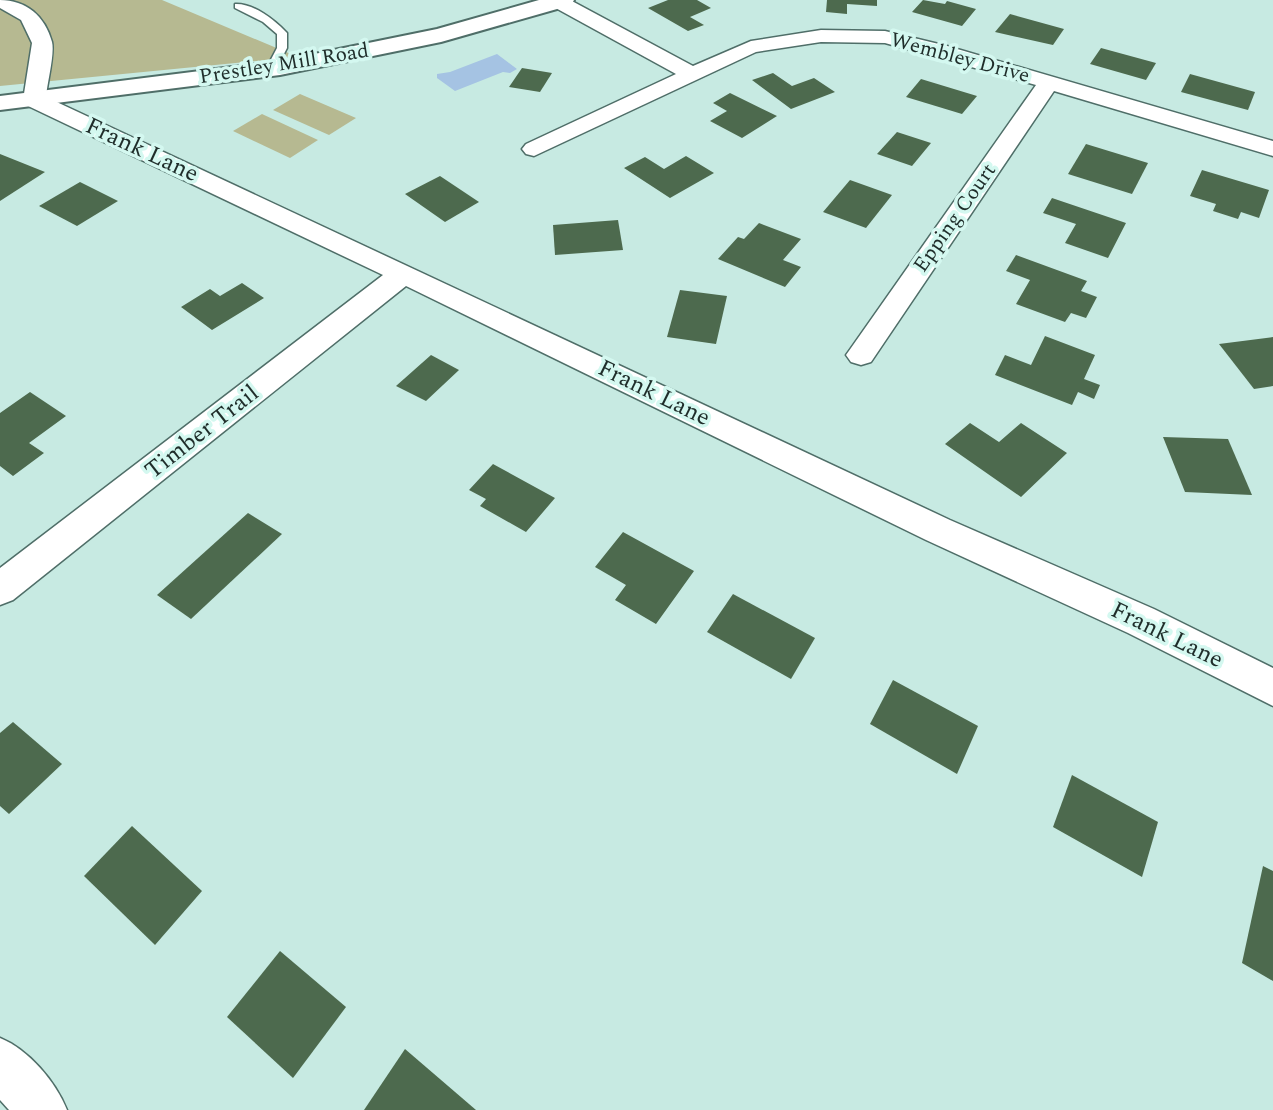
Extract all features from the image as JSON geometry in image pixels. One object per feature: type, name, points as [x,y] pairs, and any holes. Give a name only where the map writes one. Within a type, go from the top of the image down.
[{"type":"street","points":[[0,0],[29,16],[41,43],[34,100]]},
{"type":"street","points":[[561,1],[692,74]]},
{"type":"street","name":"Prestley Mill Road","points":[[0,103],[271,69],[441,35],[561,1]]},
{"type":"street","name":"Wembley Drive","points":[[534,149],[751,47],[821,36],[885,37],[940,50],[1273,149]]},
{"type":"street","name":"Epping Court","points":[[861,355],[1049,82]]},
{"type":"street","name":"Frank Lane","points":[[34,100],[938,530],[1141,621],[1273,688]]},
{"type":"street","name":"Timber Trail","points":[[0,589],[403,274]]},
{"type":"street","points":[[0,1063],[42,1110]]},
{"type":"lane","points":[[238,6],[267,20],[282,33],[282,48],[271,69]]},
{"type":"green space","points":[[0,0],[162,0],[298,57],[0,86]]},
{"type":"green space","points":[[300,94],[356,118],[329,135],[273,110]]},
{"type":"green space","points":[[262,114],[318,140],[290,158],[233,131]]},
{"type":"water","points":[[497,54],[517,69],[455,91],[437,78],[437,74],[450,72]]},
{"type":"building","points":[[668,0],[697,0],[711,8],[690,17],[704,25],[688,31],[648,8]]},
{"type":"building","points":[[827,0],[877,0],[877,6],[847,4],[847,14],[826,12]]},
{"type":"building","points":[[923,0],[945,4],[947,1],[976,9],[962,26],[912,12]]},
{"type":"building","points":[[1010,14],[1064,29],[1053,45],[995,32]]},
{"type":"building","points":[[1101,48],[1156,63],[1146,80],[1090,64]]},
{"type":"building","points":[[522,68],[552,73],[540,92],[509,87]]},
{"type":"building","points":[[773,73],[792,86],[814,78],[835,92],[791,109],[752,80]]},
{"type":"building","points":[[1190,74],[1255,92],[1248,110],[1181,92]]},
{"type":"building","points":[[921,79],[977,96],[962,114],[906,97]]},
{"type":"building","points":[[730,93],[777,116],[742,138],[710,121],[727,111],[713,103]]},
{"type":"building","points":[[897,132],[931,143],[912,166],[877,154]]},
{"type":"building","points":[[1086,144],[1148,163],[1132,194],[1068,174]]},
{"type":"building","points":[[0,154],[45,172],[0,201]]},
{"type":"building","points":[[686,156],[714,173],[670,198],[624,168],[645,157],[664,169]]},
{"type":"building","points":[[1202,170],[1269,190],[1259,218],[1241,212],[1238,219],[1213,211],[1216,204],[1190,196]]},
{"type":"building","points":[[440,176],[479,202],[445,222],[405,194]]},
{"type":"building","points":[[850,180],[892,195],[866,228],[823,212]]},
{"type":"building","points":[[80,182],[118,201],[77,226],[39,206]]},
{"type":"building","points":[[1052,198],[1126,223],[1108,258],[1065,243],[1076,224],[1043,213]]},
{"type":"building","points":[[618,220],[623,250],[555,255],[553,225]]},
{"type":"building","points":[[759,223],[801,239],[783,260],[801,267],[785,287],[718,259],[738,237],[744,239]]},
{"type":"building","points":[[1016,255],[1087,281],[1081,291],[1097,297],[1086,318],[1071,313],[1065,322],[1016,304],[1030,280],[1006,271]]},
{"type":"building","points":[[242,283],[264,298],[212,330],[181,307],[210,289],[220,296]]},
{"type":"building","points":[[680,290],[727,296],[716,344],[667,337]]},
{"type":"building","points":[[1045,336],[1095,355],[1084,379],[1100,385],[1094,399],[1078,392],[1072,405],[995,375],[1005,355],[1031,365]]},
{"type":"building","points":[[1273,337],[1273,386],[1254,389],[1219,344]]},
{"type":"building","points":[[431,355],[459,370],[426,401],[396,386]]},
{"type":"building","points":[[30,392],[66,416],[29,443],[44,453],[13,476],[0,466],[0,413]]},
{"type":"building","points":[[970,423],[999,442],[1021,423],[1067,453],[1021,497],[945,444]]},
{"type":"building","points":[[1163,437],[1228,439],[1252,495],[1185,492]]},
{"type":"building","points":[[493,464],[555,498],[526,532],[480,506],[486,499],[469,490]]},
{"type":"building","points":[[248,513],[282,534],[191,619],[157,595]]},
{"type":"building","points":[[623,532],[694,571],[656,624],[615,600],[626,585],[595,567]]},
{"type":"building","points":[[733,594],[815,638],[791,679],[707,632]]},
{"type":"building","points":[[893,680],[978,726],[957,774],[870,724]]},
{"type":"building","points":[[13,722],[62,764],[9,814],[0,806],[0,733]]},
{"type":"building","points":[[1072,775],[1158,822],[1142,877],[1053,827]]},
{"type":"building","points":[[132,826],[202,891],[155,945],[84,876]]},
{"type":"building","points":[[1263,866],[1273,871],[1273,981],[1242,963]]},
{"type":"building","points":[[280,951],[346,1007],[293,1078],[227,1017]]},
{"type":"building","points":[[405,1049],[476,1110],[364,1110]]}]
